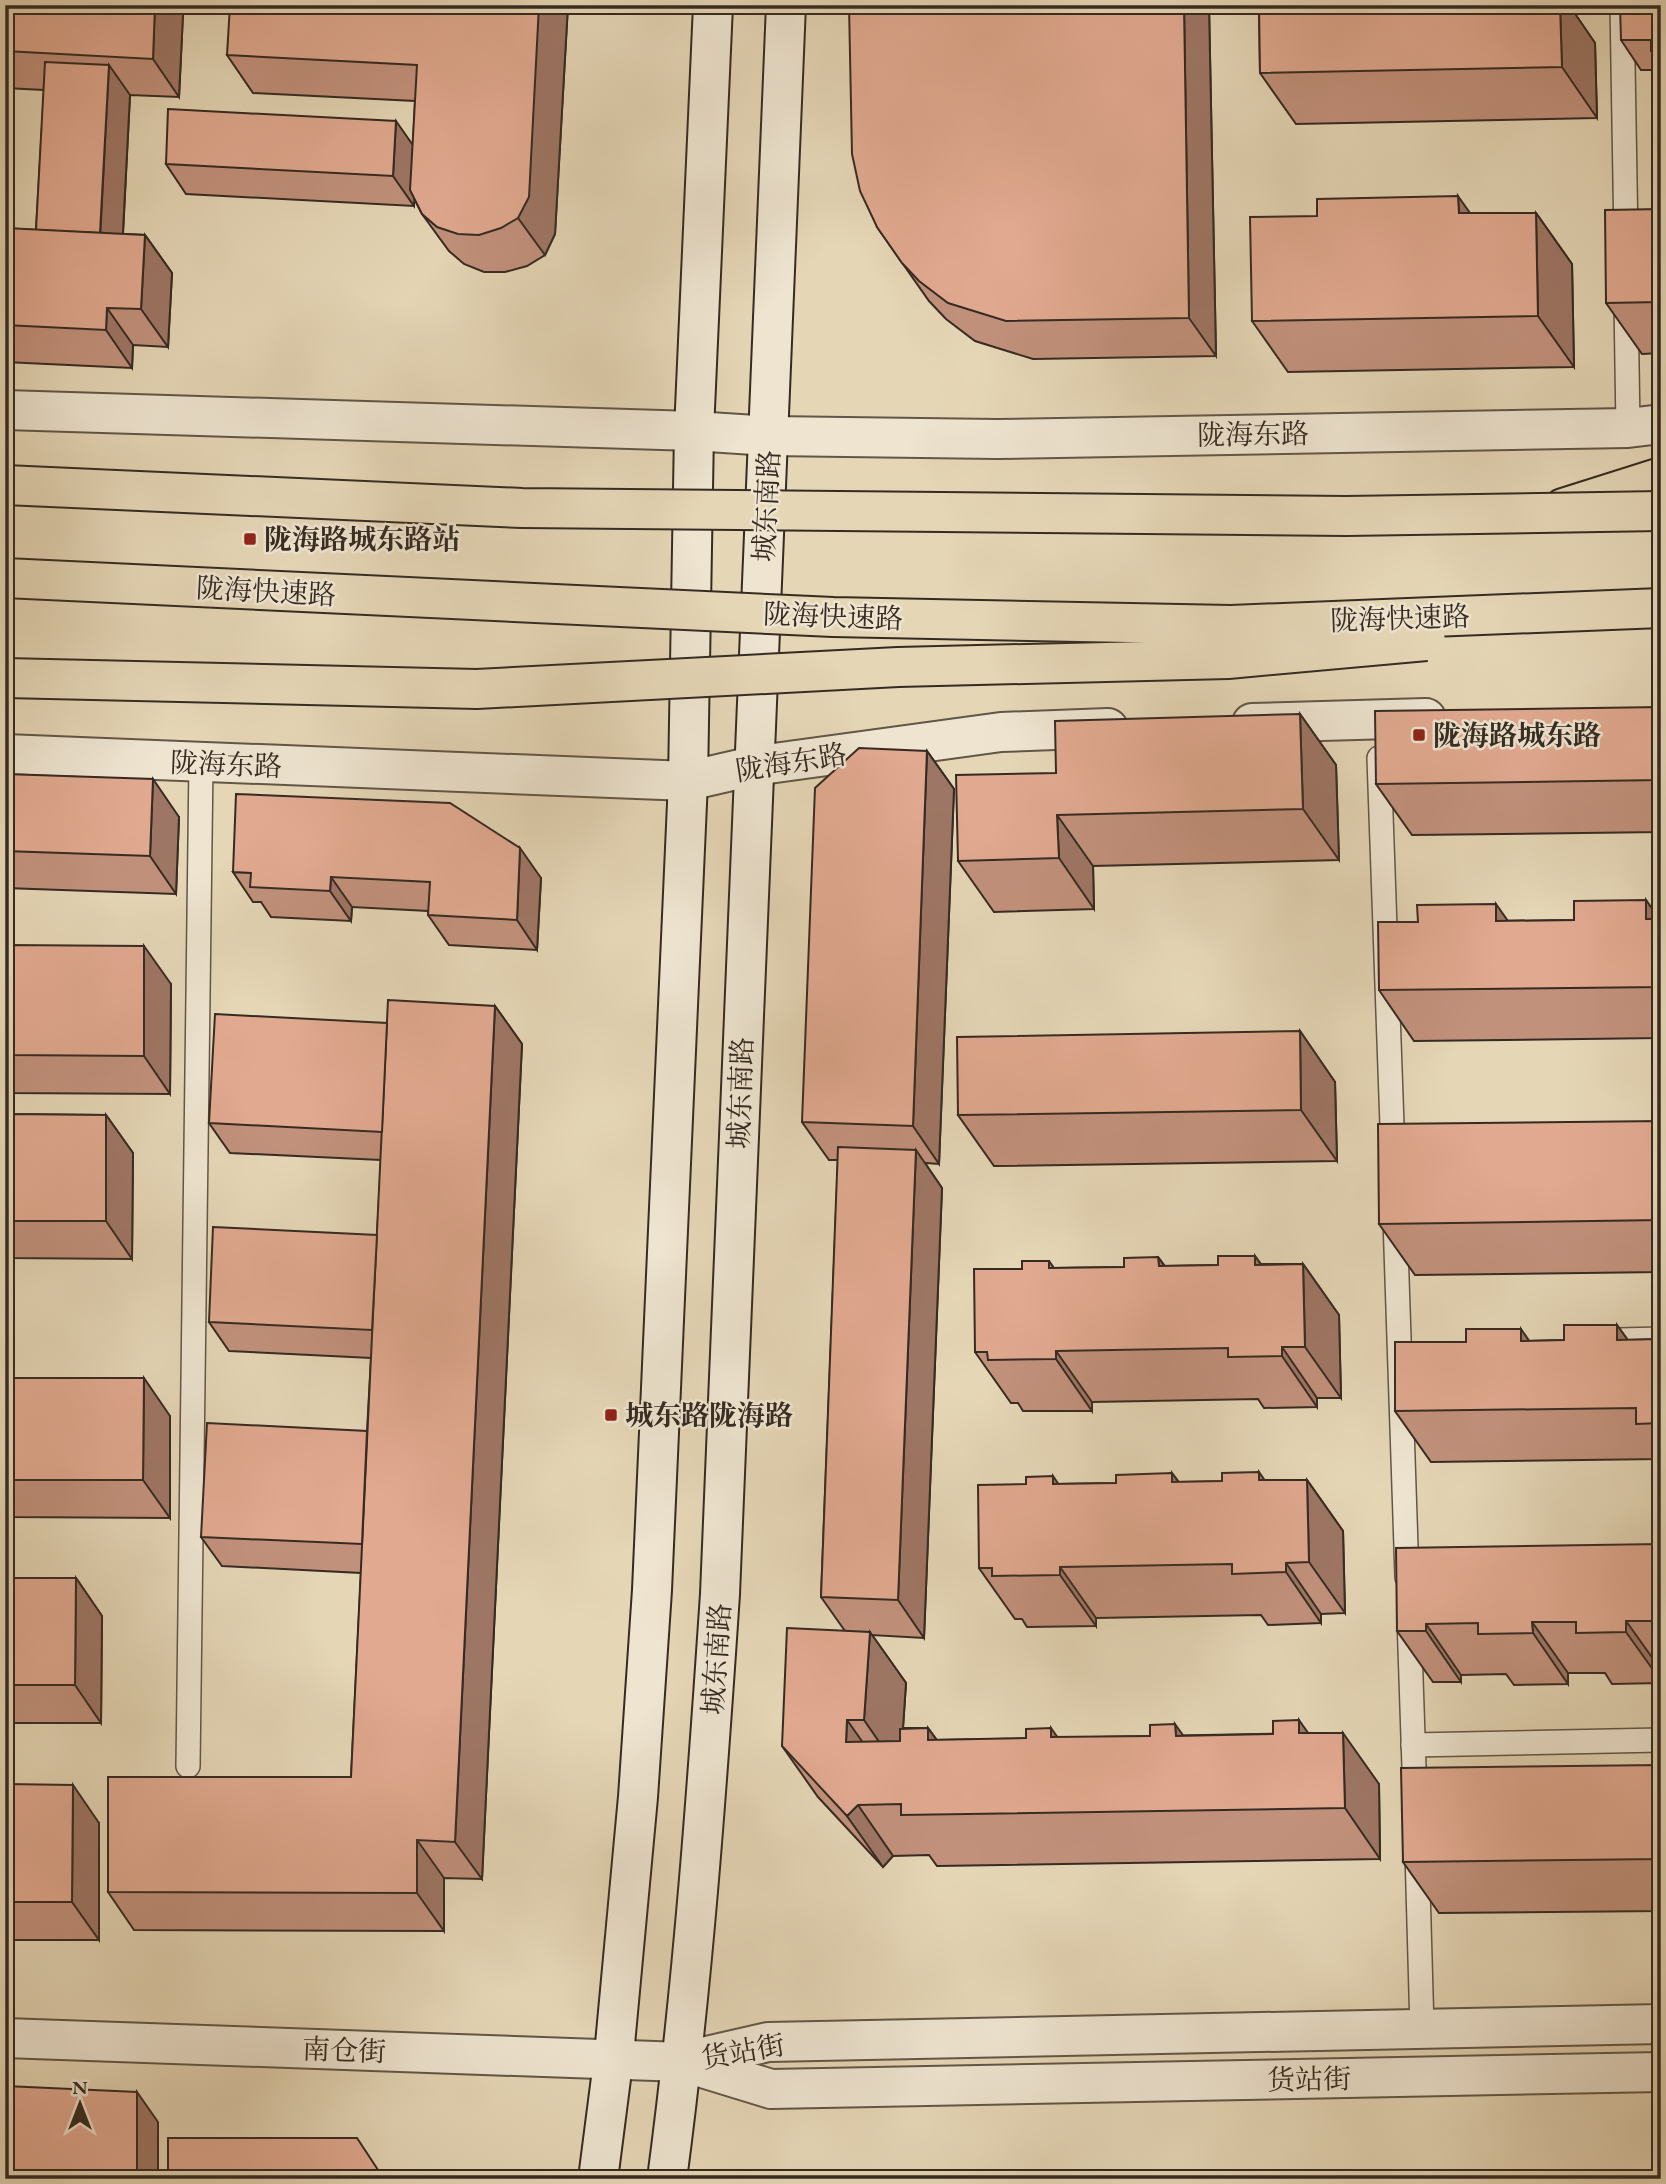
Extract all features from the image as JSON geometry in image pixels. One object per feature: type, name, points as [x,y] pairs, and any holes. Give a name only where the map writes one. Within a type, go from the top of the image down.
[{"type":"highway","points":[[1547,513],[1661,477]]},
{"type":"highway","points":[[5,485],[522,508],[1346,516],[1661,511]]},
{"type":"highway","name":"陇海快速路","points":[[5,578],[833,617],[1231,625],[1661,608]]},
{"type":"highway","points":[[5,678],[477,689],[898,667],[1228,659],[1455,638],[1616,609]]},
{"type":"street","points":[[598,2179],[614,2059],[638,1797],[652,1590],[688,781],[694,431],[713,5]]},
{"type":"street","name":"城东南路","points":[[667,2179],[682,2062],[706,1801],[720,1594],[786,5]]},
{"type":"street","name":"陇海东路","points":[[5,410],[694,431],[770,436],[997,439],[1644,426]]},
{"type":"street","points":[[1224,724],[1458,718]]},
{"type":"street","name":"陇海东路","points":[[5,754],[688,781],[753,766],[1001,732],[1140,727]]},
{"type":"street","name":"货站街","points":[[682,2062],[768,2042],[1661,2024]]},
{"type":"street","name":"南仓街","points":[[5,2038],[682,2062]]},
{"type":"street","name":"货站街","points":[[682,2062],[771,2090],[1661,2072]]},
{"type":"lane","points":[[1622,5],[1626,271],[1644,426]]},
{"type":"lane","points":[[1378,719],[1422,2029]]},
{"type":"lane","points":[[188,1766],[201,763]]},
{"type":"lane","points":[[1392,1136],[1419,1136]]},
{"type":"lane","points":[[1592,1341],[1661,1339]]},
{"type":"lane","points":[[1399,1346],[1427,1345]]},
{"type":"lane","points":[[1406,1552],[1433,1551]]},
{"type":"lane","points":[[1413,1745],[1661,1740]]},
{"type":"building","points":[[5,5],[155,5],[153,59],[5,51]]},
{"type":"building","points":[[230,5],[539,5],[529,197],[518,218],[501,228],[479,235],[458,234],[437,227],[422,214],[410,190],[417,65],[227,55]]},
{"type":"building","points":[[849,5],[1184,5],[1189,318],[1006,321],[948,303],[919,281],[902,263],[877,227],[860,191],[852,154]]},
{"type":"building","points":[[1259,5],[1560,5],[1562,67],[1260,73]]},
{"type":"building","points":[[1620,5],[1661,5],[1661,51],[1651,51],[1651,40],[1621,40]]},
{"type":"building","points":[[45,62],[109,65],[100,233],[36,230]]},
{"type":"building","points":[[168,109],[396,121],[393,176],[166,164]]},
{"type":"building","points":[[1458,196],[1459,213],[1536,213],[1538,316],[1252,321],[1250,217],[1317,216],[1317,199]]},
{"type":"building","points":[[1661,209],[1661,302],[1606,303],[1605,210]]},
{"type":"building","points":[[5,228],[145,235],[141,309],[107,308],[106,330],[5,325]]},
{"type":"building","points":[[1661,707],[1661,780],[1376,784],[1375,711]]},
{"type":"building","points":[[1300,714],[1303,809],[1057,815],[1059,858],[958,861],[956,775],[1056,773],[1055,721]]},
{"type":"building","points":[[859,748],[927,751],[913,1126],[802,1122],[815,788]]},
{"type":"building","points":[[5,774],[153,779],[150,856],[5,851]]},
{"type":"building","points":[[236,794],[450,803],[520,848],[517,920],[428,915],[430,882],[331,877],[330,891],[250,887],[251,873],[233,872]]},
{"type":"building","points":[[1646,900],[1646,919],[1661,919],[1661,987],[1379,990],[1378,922],[1418,922],[1417,905],[1496,904],[1496,921],[1574,920],[1574,901]]},
{"type":"building","points":[[5,945],[144,946],[144,1056],[5,1055]]},
{"type":"building","points":[[388,1000],[495,1006],[455,1842],[417,1840],[417,1893],[108,1892],[108,1777],[351,1777]]},
{"type":"building","points":[[215,1014],[387,1023],[382,1132],[209,1123]]},
{"type":"building","points":[[1300,1031],[1301,1110],[958,1115],[957,1037]]},
{"type":"building","points":[[5,1114],[106,1115],[106,1221],[5,1221]]},
{"type":"building","points":[[1661,1121],[1661,1220],[1379,1224],[1378,1124]]},
{"type":"building","points":[[838,1147],[916,1150],[898,1600],[821,1597]]},
{"type":"building","points":[[213,1227],[377,1235],[372,1330],[209,1322]]},
{"type":"building","points":[[1218,1256],[1255,1256],[1255,1265],[1303,1264],[1305,1347],[1282,1347],[1282,1356],[1228,1357],[1228,1348],[1056,1351],[1056,1359],[988,1360],[987,1352],[975,1352],[974,1269],[1022,1269],[1022,1261],[1049,1261],[1049,1268],[1124,1267],[1124,1258],[1158,1257],[1159,1266],[1218,1265]]},
{"type":"building","points":[[1564,1325],[1617,1325],[1617,1340],[1661,1339],[1661,1423],[1636,1424],[1636,1408],[1395,1411],[1395,1342],[1466,1342],[1466,1329],[1521,1329],[1521,1341],[1564,1340]]},
{"type":"building","points":[[5,1378],[144,1378],[143,1480],[5,1480]]},
{"type":"building","points":[[207,1423],[367,1431],[362,1544],[201,1537]]},
{"type":"building","points":[[1259,1472],[1259,1480],[1307,1480],[1309,1562],[1286,1563],[1286,1572],[1232,1574],[1232,1564],[1060,1567],[1060,1575],[992,1576],[992,1568],[979,1568],[978,1485],[1026,1484],[1026,1477],[1053,1476],[1053,1484],[1116,1483],[1116,1475],[1172,1473],[1172,1482],[1222,1481],[1222,1473]]},
{"type":"building","points":[[1661,1544],[1661,1621],[1626,1621],[1626,1632],[1576,1633],[1576,1622],[1532,1622],[1533,1633],[1478,1634],[1478,1623],[1426,1624],[1426,1631],[1397,1631],[1396,1548]]},
{"type":"building","points":[[5,1578],[76,1578],[75,1685],[5,1685]]},
{"type":"building","points":[[787,1628],[870,1632],[864,1720],[847,1720],[846,1742],[900,1741],[900,1729],[928,1728],[928,1740],[1026,1738],[1026,1729],[1051,1728],[1051,1737],[1150,1736],[1150,1725],[1175,1724],[1176,1736],[1273,1734],[1273,1721],[1299,1720],[1299,1733],[1343,1733],[1345,1808],[901,1815],[901,1804],[858,1805],[847,1816],[782,1746]]},
{"type":"building","points":[[1661,1765],[1661,1859],[1403,1862],[1401,1768]]},
{"type":"building","points":[[5,1784],[73,1785],[72,1902],[5,1902]]},
{"type":"building","points":[[5,2086],[137,2092],[137,2179],[5,2179]]},
{"type":"building","points":[[168,2138],[357,2138],[384,2179],[168,2179]]},
{"type":"place","name":"陇海路城东路站","points":[[250,539]]},
{"type":"place","name":"陇海路城东路","points":[[1419,735]]},
{"type":"place","name":"城东路陇海路","points":[[611,1415]]}]
